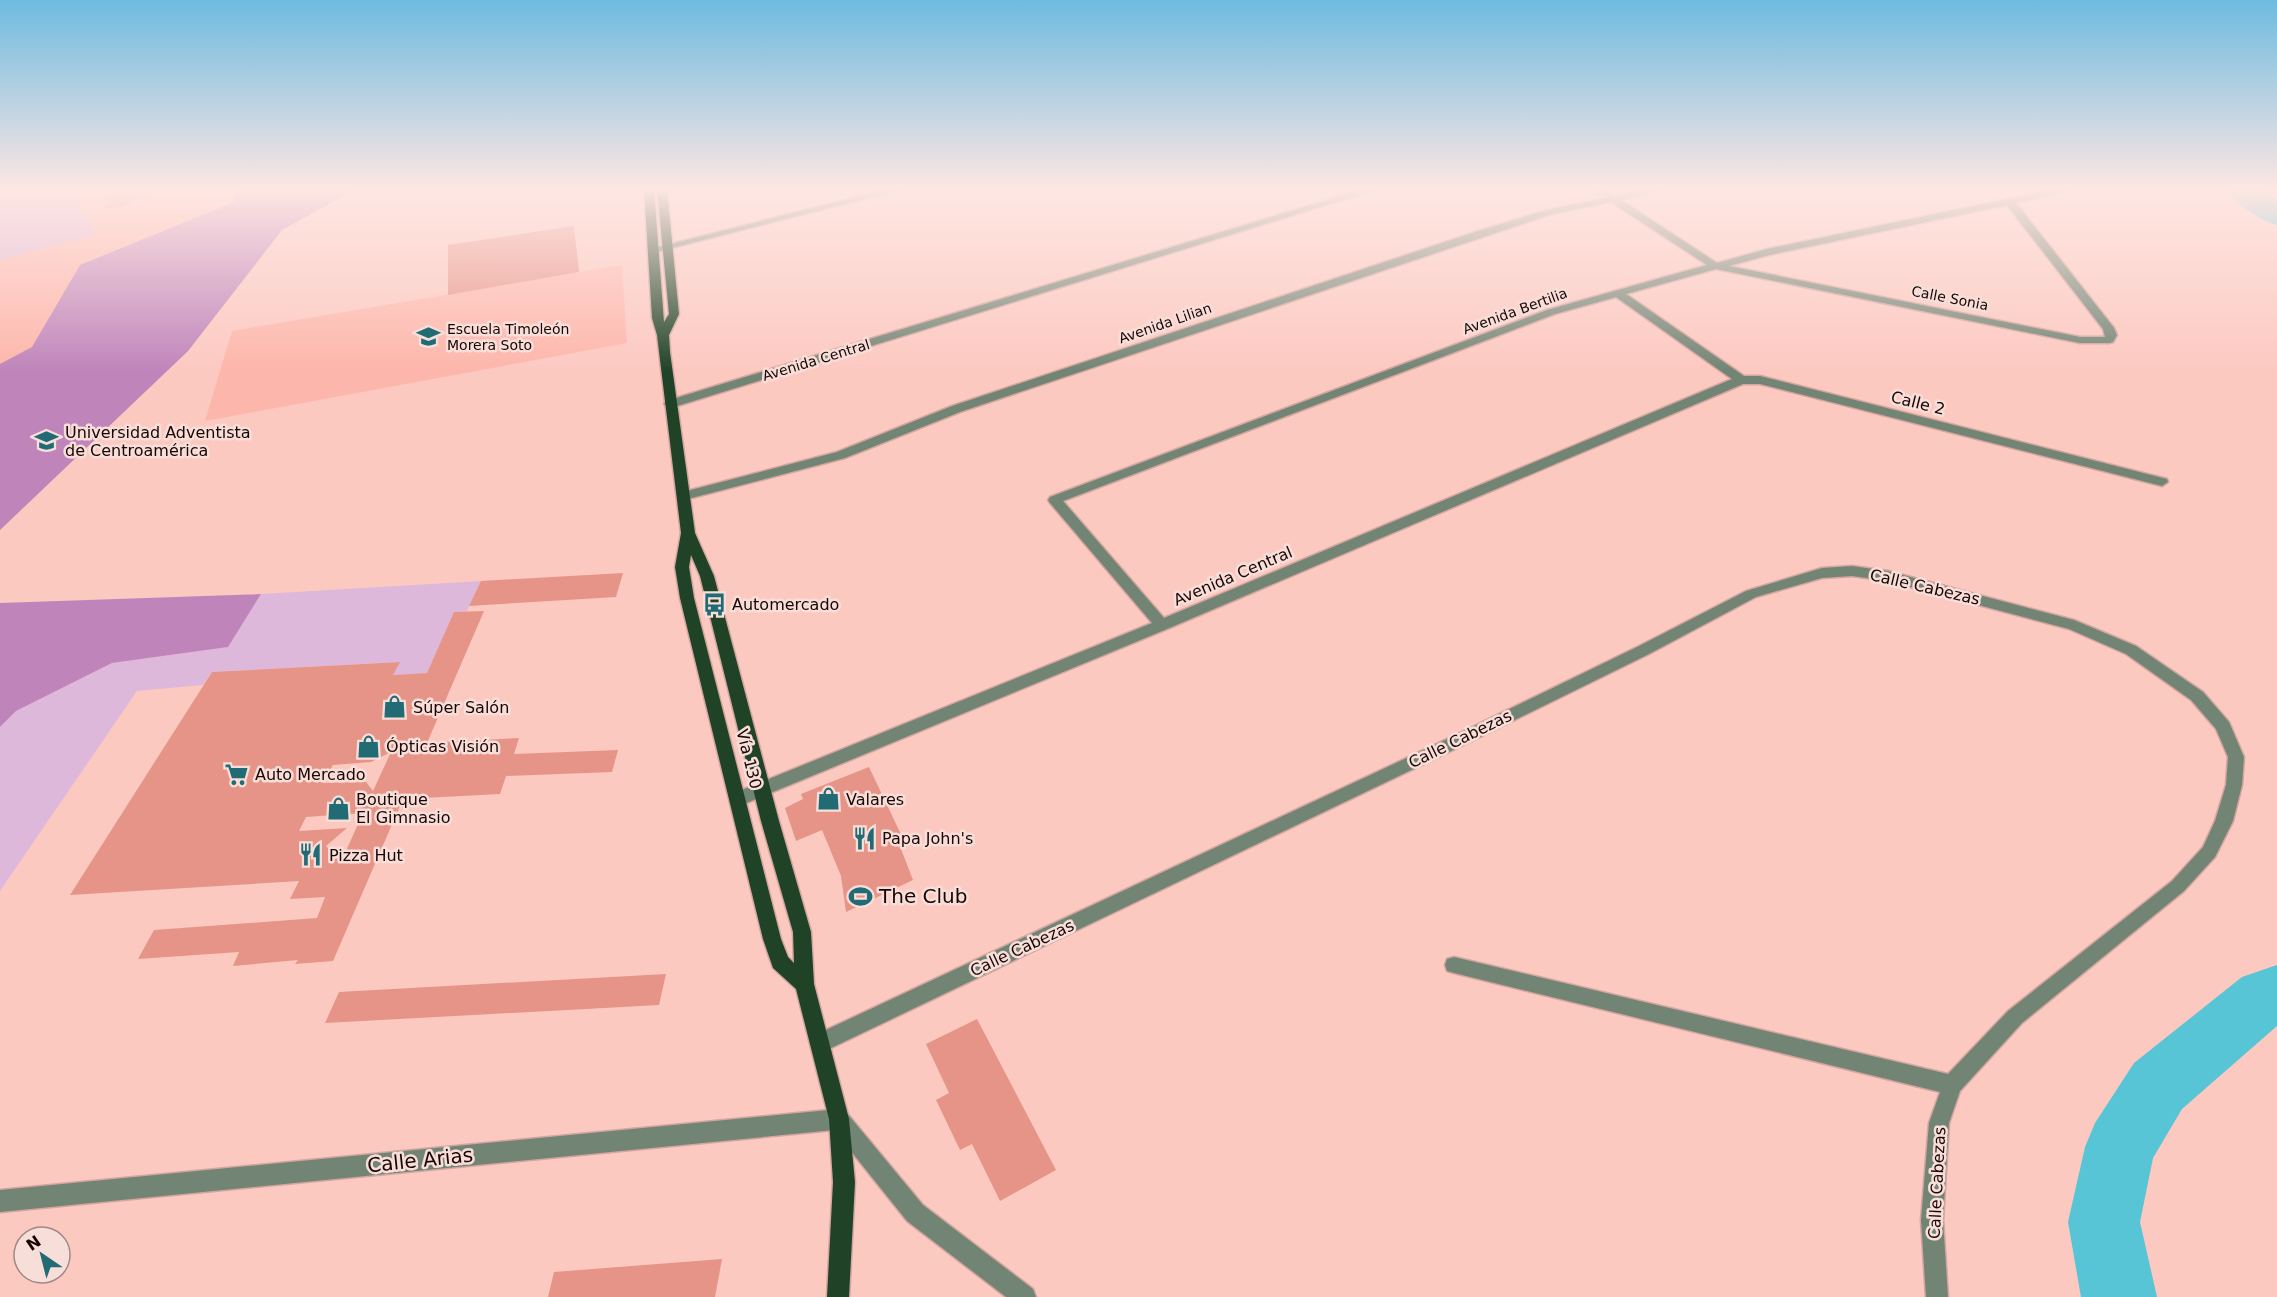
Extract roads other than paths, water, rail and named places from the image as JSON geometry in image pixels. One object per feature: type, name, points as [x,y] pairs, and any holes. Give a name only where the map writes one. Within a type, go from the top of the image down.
[{"type":"main road","name":"Vía 130","points":[[652,250],[657,318],[663,335],[688,533],[682,567],[687,598],[772,939],[780,962],[804,984]]},
{"type":"main road","name":"Vía 130","points":[[663,335],[674,314],[666,250]]},
{"type":"main road","name":"Vía 130","points":[[688,533],[707,576],[762,790],[802,932],[804,984],[839,1119],[844,1182],[838,1297]]},
{"type":"street","name":"Avenida Central","points":[[670,404],[1176,250]]},
{"type":"street","name":"Avenida Lilian","points":[[684,496],[841,455],[956,409],[1433,250]]},
{"type":"street","points":[[1690,250],[1715,266]]},
{"type":"street","name":"Avenida Bertilia","points":[[1162,625],[1055,500],[1551,312],[1779,250]]},
{"type":"street","name":"Calle Sonia","points":[[1715,266],[2080,340],[2098,342],[2109,340],[2111,335],[2108,328],[2047,250]]},
{"type":"street","points":[[1617,293],[1741,381]]},
{"type":"street","name":"Calle 2","points":[[1741,381],[1760,380],[2162,482]]},
{"type":"street","name":"Avenida Central","points":[[738,799],[1162,625],[1741,381]]},
{"type":"street","name":"Calle Cabezas","points":[[820,1043],[1457,741],[1644,650],[1751,594],[1822,573],[1852,571],[1911,582],[2074,625],[2101,635],[2164,671],[2198,696],[2223,726],[2236,757],[2234,785],[2224,820],[2209,852],[2178,886],[2014,1017],[1953,1085],[1939,1122],[1932,1220],[1937,1297]]},
{"type":"street","points":[[1454,965],[1953,1085]]},
{"type":"street","points":[[839,1119],[915,1213],[1025,1297]]},
{"type":"street","name":"Calle Arias","points":[[0,1201],[839,1119]]},
{"type":"waterway","points":[[2119,1297],[2104,1222],[2120,1147],[2158,1086],[2264,997],[2277,994]]},
{"type":"place","name":"Escuela Timoleón Morera Soto","points":[[429,337]]},
{"type":"place","name":"Universidad Adventista de Centroamérica","points":[[47,441]]},
{"type":"place","name":"Automercado","points":[[714,604]]},
{"type":"place","name":"Súper Salón","points":[[395,707]]},
{"type":"place","name":"Ópticas Visión","points":[[368,746]]},
{"type":"place","name":"Auto Mercado","points":[[237,774]]},
{"type":"place","name":"Valares","points":[[828,799]]},
{"type":"place","name":"Boutique El Gimnasio","points":[[338,808]]},
{"type":"place","name":"Papa John's","points":[[864,838]]},
{"type":"place","name":"Pizza Hut","points":[[311,855]]},
{"type":"place","name":"The Club","points":[[861,896]]}]
